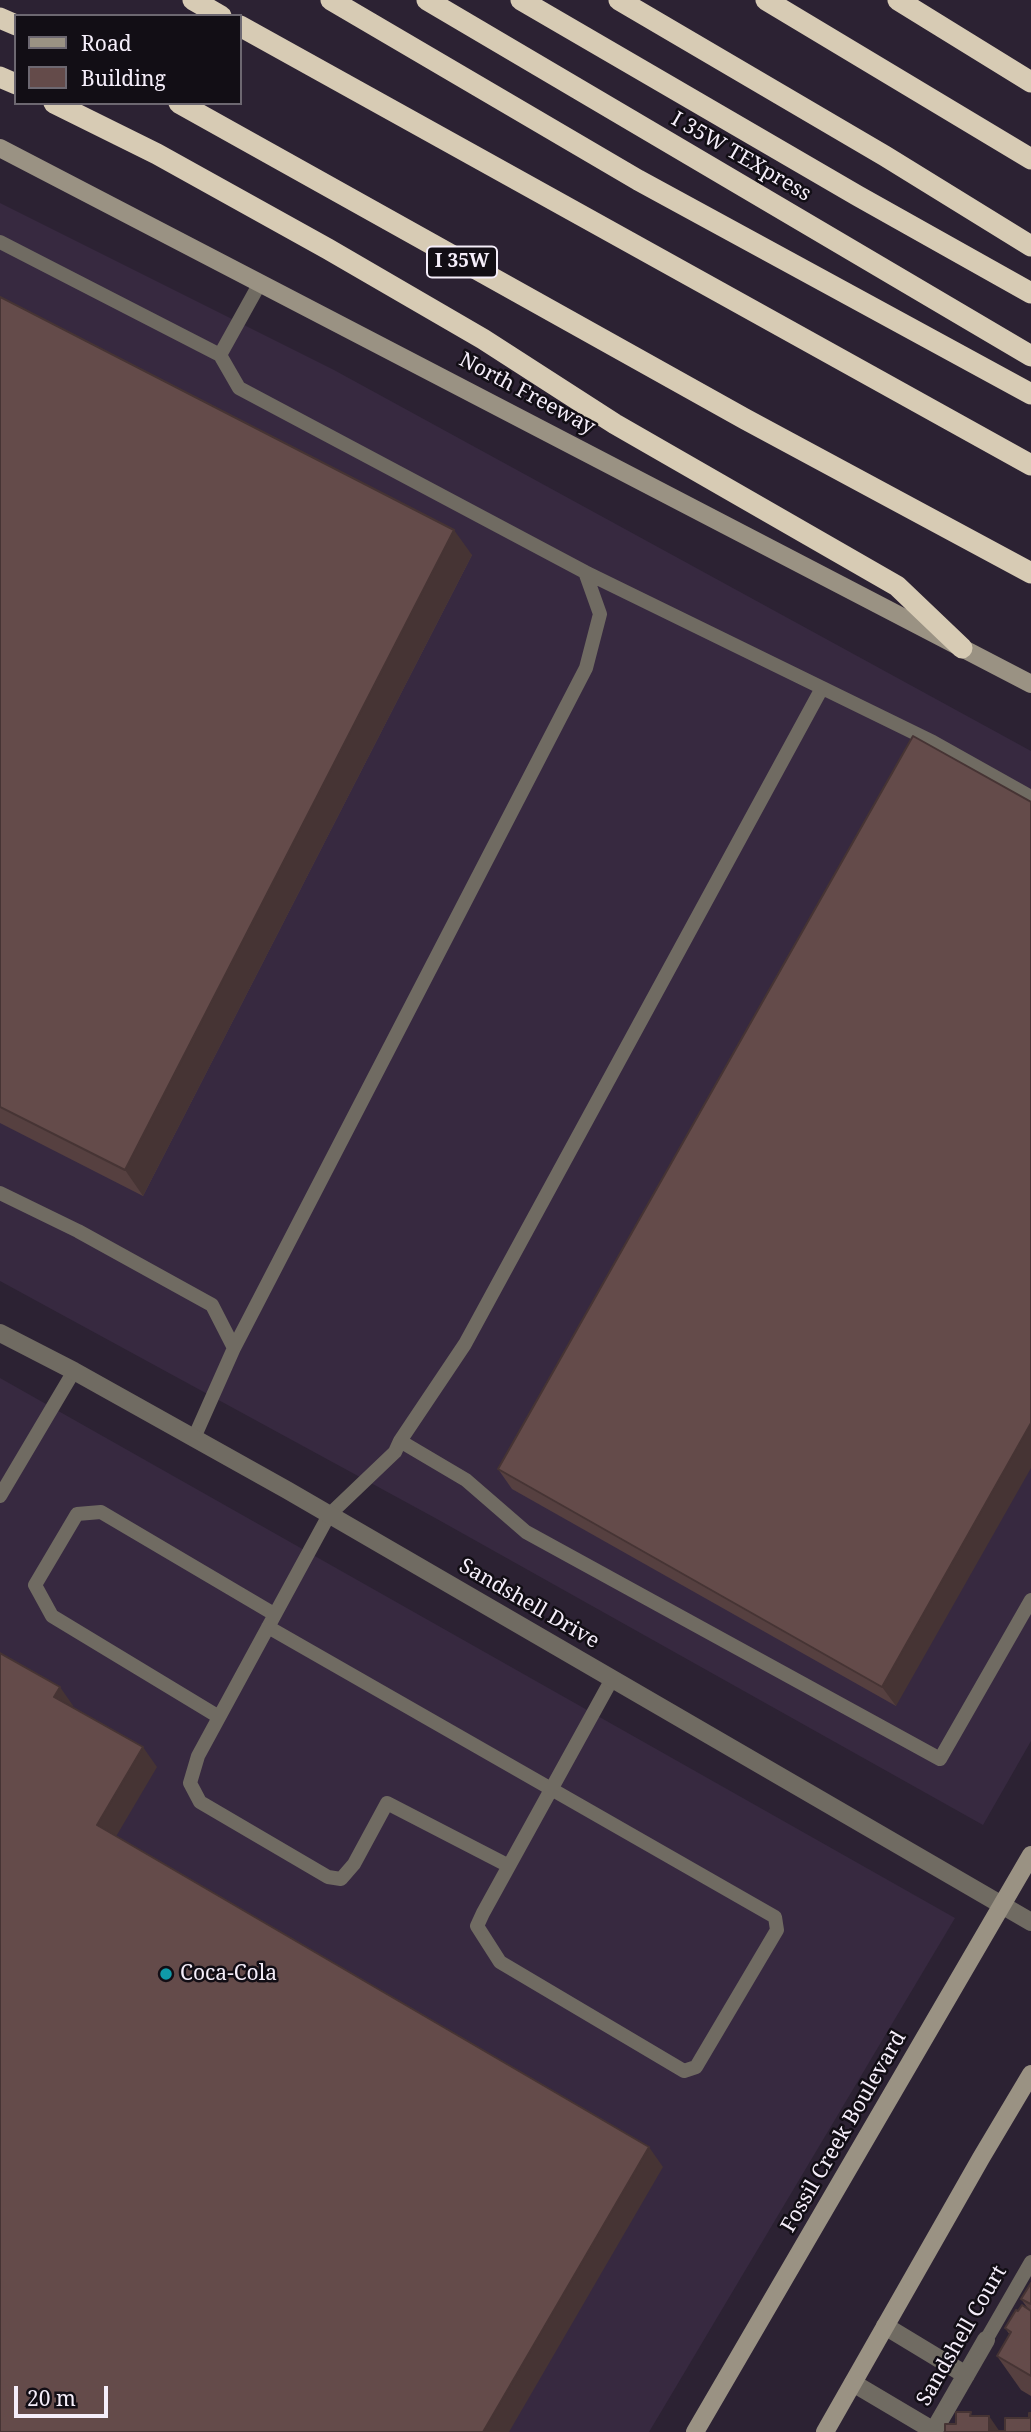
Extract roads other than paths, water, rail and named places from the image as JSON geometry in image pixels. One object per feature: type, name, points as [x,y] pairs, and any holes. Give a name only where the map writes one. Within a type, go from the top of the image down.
[{"type":"highway","points":[[193,0],[218,14]]},
{"type":"highway","points":[[331,0],[638,180],[1031,394]]},
{"type":"highway","name":"I 35W TEXpress","points":[[427,0],[1031,356]]},
{"type":"highway","name":"I 35W TEXpress","points":[[521,0],[1031,293]]},
{"type":"highway","points":[[619,0],[885,156],[1031,246]]},
{"type":"highway","points":[[766,0],[1031,159]]},
{"type":"highway","points":[[898,0],[1031,82]]},
{"type":"highway","points":[[242,27],[1031,466]]},
{"type":"highway","points":[[58,105],[157,154],[328,249],[483,339],[615,424],[897,586],[962,648]]},
{"type":"highway","name":"I 35W","points":[[183,105],[722,406],[1031,573]]},
{"type":"main road","name":"North Freeway","points":[[0,148],[1031,684]]},
{"type":"main road","name":"Fossil Creek Boulevard","points":[[695,2432],[1031,1855]]},
{"type":"main road","points":[[825,2432],[1031,2074]]},
{"type":"street","name":"Sandshell Drive","points":[[0,1333],[74,1371],[329,1514],[1031,1922]]},
{"type":"street","points":[[885,2326],[966,2375]]},
{"type":"street","name":"Sandshell Court","points":[[934,2431],[986,2340]]},
{"type":"street","points":[[853,2383],[934,2431]]},
{"type":"lane","points":[[0,242],[220,355],[239,388],[585,572],[933,742],[1031,797]]},
{"type":"lane","points":[[220,355],[260,283]]},
{"type":"lane","points":[[194,1438],[234,1348],[586,668],[600,614],[585,572]]},
{"type":"lane","points":[[509,1866],[387,1803],[354,1864],[341,1879],[328,1877],[200,1802],[190,1783],[198,1756],[329,1514],[395,1452],[465,1344],[822,688]]},
{"type":"lane","points":[[0,1193],[78,1231],[212,1304],[234,1348]]},
{"type":"lane","points":[[0,1496],[74,1371]]},
{"type":"lane","points":[[400,1441],[466,1480],[526,1532],[940,1759],[1031,1600]]},
{"type":"lane","points":[[219,1717],[52,1616],[35,1585],[77,1514],[102,1512],[271,1620],[552,1788],[775,1917],[777,1930],[696,2067],[684,2071],[500,1962],[477,1926],[509,1866],[552,1788],[612,1679]]},
{"type":"lane","name":"Sandshell Court","points":[[986,2340],[1031,2262]]},
{"type":"place","name":"Coca-Cola","points":[[166,1974]]}]
